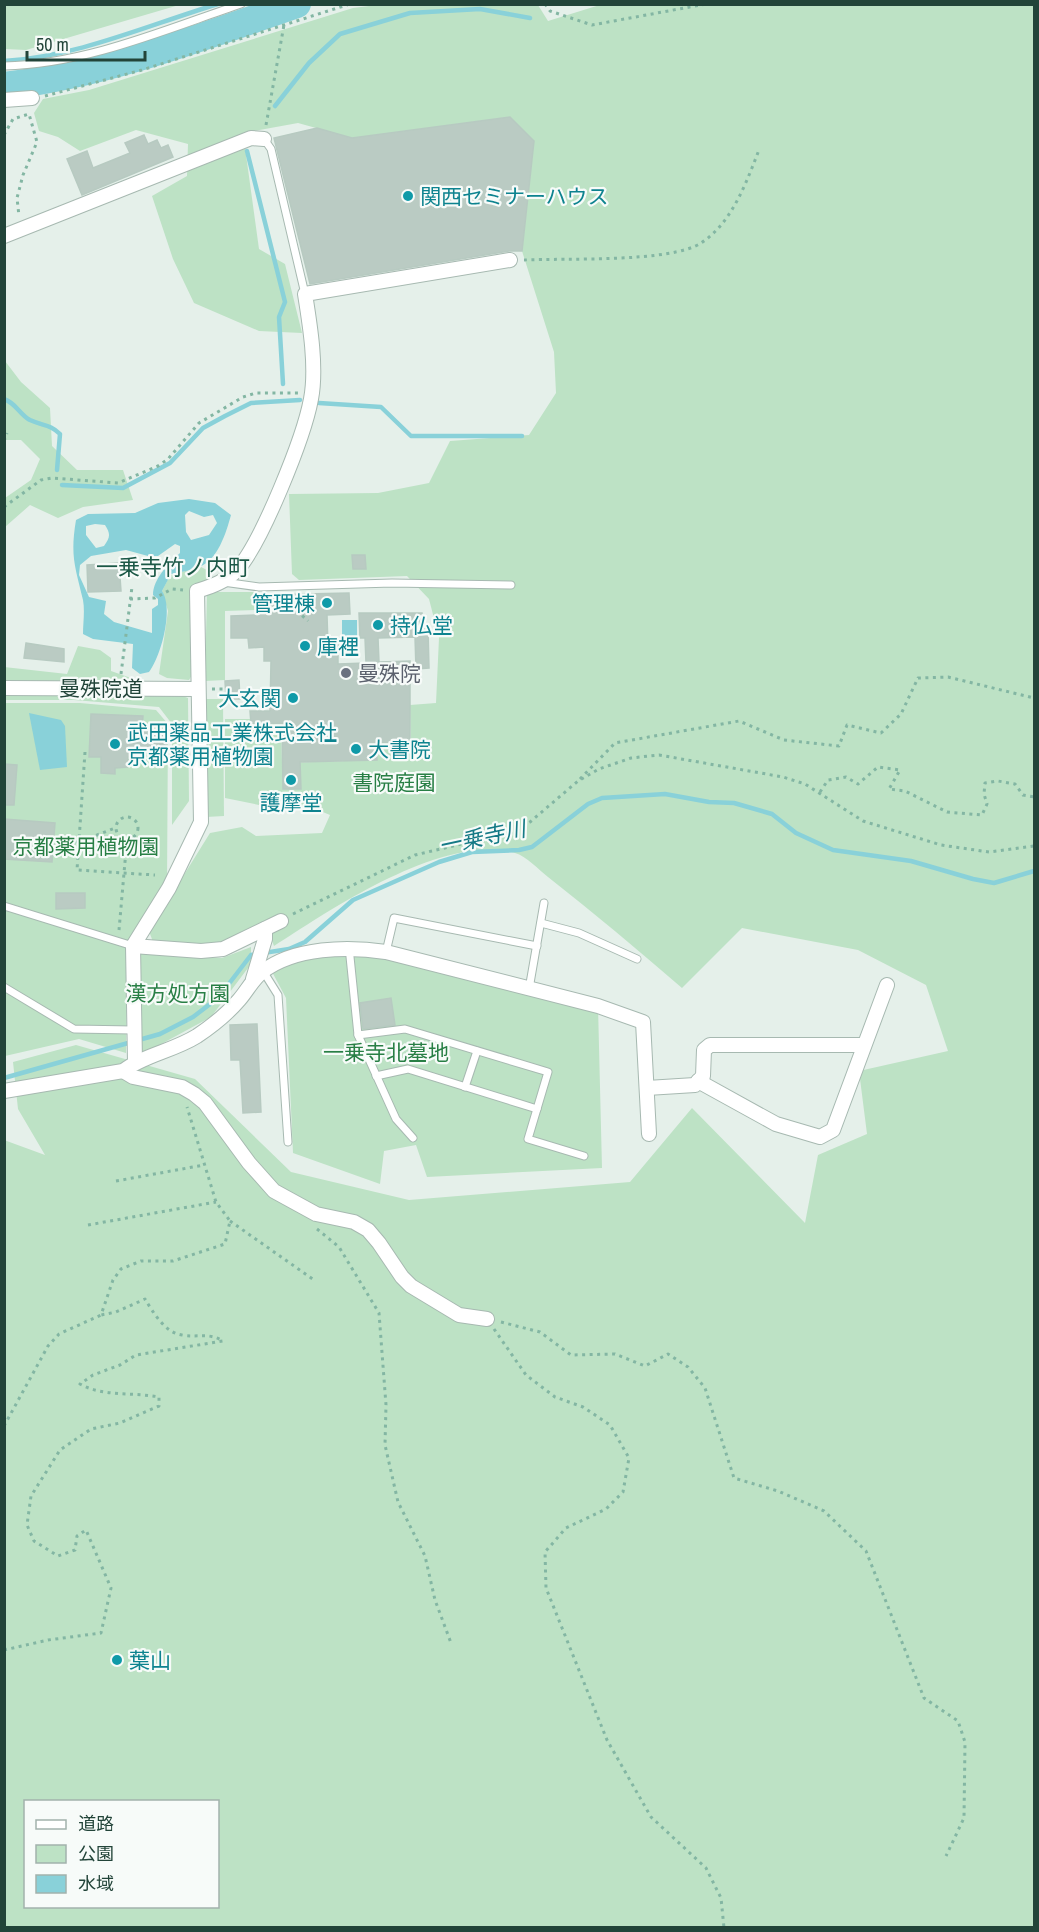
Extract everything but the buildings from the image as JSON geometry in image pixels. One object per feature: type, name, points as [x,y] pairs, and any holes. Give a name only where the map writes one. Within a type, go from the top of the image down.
[{"type":"street","points":[[4,100],[32,98]]},
{"type":"street","points":[[4,236],[251,138],[264,139]]},
{"type":"street","points":[[135,1062],[133,945],[170,888],[201,822],[197,591],[223,582],[238,569],[264,524],[286,473],[312,393],[311,330],[305,294],[510,260]]},
{"type":"street","name":"曼殊院道","points":[[4,688],[198,689]]},
{"type":"street","points":[[133,945],[201,951],[222,949],[265,934],[281,921]]},
{"type":"street","points":[[4,1091],[123,1071],[135,1062],[163,1054],[196,1037],[221,1019],[253,981],[261,966],[265,934]]},
{"type":"street","points":[[261,966],[326,948],[349,947],[386,952],[598,1006],[643,1022],[649,1134]]},
{"type":"street","points":[[698,1082],[776,1124],[820,1137],[833,1130],[887,985]]},
{"type":"street","points":[[647,1088],[695,1085],[702,1076],[704,1050],[710,1045],[864,1045]]},
{"type":"street","points":[[123,1071],[133,1077],[182,1087],[205,1103],[236,1146],[274,1191],[316,1214],[354,1222],[368,1230],[411,1286],[459,1315],[487,1319]]},
{"type":"lane","points":[[4,66],[31,65],[81,57],[241,4]]},
{"type":"lane","points":[[264,139],[271,149],[305,294]]},
{"type":"lane","points":[[223,582],[259,587],[392,584],[511,585]]},
{"type":"lane","points":[[529,989],[544,903]]},
{"type":"lane","points":[[4,906],[133,945]]},
{"type":"lane","points":[[386,952],[394,918],[537,946]]},
{"type":"lane","points":[[541,923],[579,933],[637,959]]},
{"type":"lane","points":[[349,947],[358,1035],[396,1119],[413,1138]]},
{"type":"lane","points":[[261,966],[278,995],[288,1142]]},
{"type":"lane","points":[[4,987],[74,1029],[133,1030]]},
{"type":"lane","points":[[358,1035],[405,1029],[548,1072],[528,1139],[584,1156]]},
{"type":"lane","points":[[465,1087],[477,1050]]},
{"type":"lane","points":[[376,1076],[408,1070],[537,1109]]},
{"type":"path","points":[[32,98],[65,92],[142,70],[350,4]]},
{"type":"path","points":[[545,4],[550,11],[592,24],[706,4]]},
{"type":"path","points":[[264,139],[284,25]]},
{"type":"path","points":[[4,135],[14,119],[29,114],[37,142],[23,175],[17,198],[20,231]]},
{"type":"path","points":[[510,260],[665,256],[701,243],[723,222],[742,192],[759,150]]},
{"type":"path","points":[[4,507],[41,480],[52,478],[118,483],[158,466],[168,459],[199,423],[243,397],[256,393],[312,393]]},
{"type":"path","points":[[4,441],[7,433]]},
{"type":"path","points":[[119,688],[132,587]]},
{"type":"path","points":[[130,599],[155,598],[172,589],[197,591]]},
{"type":"path","points":[[296,603],[297,611],[308,621]]},
{"type":"path","points":[[281,921],[357,881],[415,855],[512,832],[530,822],[578,781],[615,743],[739,722],[784,740],[838,746],[847,725],[881,733],[901,714],[918,678],[948,677],[1035,698]]},
{"type":"path","points":[[85,752],[77,870],[155,875]]},
{"type":"path","points":[[578,781],[612,763],[659,755],[783,777],[820,792],[864,822],[941,845],[989,852],[1035,846]]},
{"type":"path","points":[[820,792],[828,780],[846,777],[858,784],[878,767],[900,770],[889,789],[905,791],[946,812],[982,815],[987,804],[984,794],[985,783],[998,781],[1015,784],[1023,795],[1035,797]]},
{"type":"path","points":[[124,817],[135,819],[138,830],[134,836],[127,839],[120,837],[116,827],[118,821],[124,817]]},
{"type":"path","points":[[60,840],[79,842],[116,827]]},
{"type":"path","points":[[118,940],[127,839]]},
{"type":"path","points":[[182,1087],[216,1202],[230,1221],[314,1280]]},
{"type":"path","points":[[116,1181],[204,1165]]},
{"type":"path","points":[[88,1225],[216,1202]]},
{"type":"path","points":[[300,1206],[311,1225],[339,1247],[379,1313],[386,1405],[385,1445],[398,1502],[425,1556],[435,1600],[451,1643]]},
{"type":"path","points":[[101,1315],[113,1280],[121,1269],[141,1261],[173,1261],[225,1244],[230,1221]]},
{"type":"path","points":[[4,1426],[48,1346],[59,1334],[101,1315],[116,1312],[145,1299],[159,1321],[179,1335],[212,1334],[223,1341],[135,1355],[120,1365],[93,1375],[80,1384],[94,1393],[134,1393],[159,1397],[159,1406],[120,1423],[91,1429],[60,1450],[31,1496],[27,1525],[34,1541],[58,1556],[75,1550],[77,1536],[86,1530],[111,1588],[101,1633],[48,1640],[4,1650]]},
{"type":"path","points":[[487,1319],[540,1332],[571,1355],[615,1354],[645,1365],[668,1354],[688,1367],[705,1388],[734,1478],[778,1491],[824,1511],[866,1551],[924,1698],[958,1721],[965,1742],[964,1818],[946,1856]]},
{"type":"path","points":[[487,1319],[526,1376],[555,1397],[583,1407],[610,1425],[628,1458],[623,1492],[606,1509],[566,1528],[545,1552],[546,1588],[607,1740],[651,1817],[706,1868],[721,1898],[724,1928]]},
{"type":"green space","name":"書院庭園","points":[[603,4],[1034,5],[1034,1927],[5,1927],[4,1140],[45,1155],[18,1109],[13,1062],[76,1045],[195,1079],[291,1172],[409,1200],[630,1182],[692,1108],[805,1223],[818,1155],[867,1134],[859,1071],[948,1051],[926,985],[858,950],[742,928],[682,988],[524,857],[515,853],[486,850],[455,854],[423,864],[357,895],[274,946],[265,921],[214,947],[153,942],[149,931],[210,833],[242,827],[256,836],[322,833],[330,815],[318,810],[284,810],[225,798],[225,719],[250,719],[250,725],[281,724],[282,763],[377,760],[377,743],[411,742],[410,705],[436,703],[439,638],[429,599],[407,576],[299,580],[292,574],[289,494],[378,493],[429,483],[450,441],[529,435],[556,393],[554,352],[522,251],[534,141],[509,117],[352,138],[298,123],[243,133],[259,249],[285,264],[302,333],[259,331],[194,303],[173,259],[152,196],[187,176],[188,144],[136,130],[80,151],[58,137],[39,131],[34,113],[43,99],[89,90],[353,8],[377,5],[538,5],[548,21]]},
{"type":"green space","points":[[4,5],[179,5],[26,50],[5,49]]},
{"type":"green space","points":[[5,361],[21,382],[50,408],[52,446],[77,470],[123,470],[133,500],[83,507],[58,518],[30,505],[5,527],[5,498],[31,480],[40,459],[21,440],[5,440]]},
{"type":"green space","points":[[201,567],[207,570],[209,579],[205,583],[192,675],[189,680],[167,678],[159,674],[168,611],[162,591],[170,575]]},
{"type":"green space","points":[[207,592],[257,592],[257,610],[225,611],[225,680],[205,681]]},
{"type":"green space","points":[[78,646],[100,650],[111,658],[111,671],[188,698],[189,801],[172,825],[172,724],[159,707],[74,700],[5,700],[4,667],[67,674]]},
{"type":"green space","points":[[205,699],[223,699],[224,816],[206,817]]},
{"type":"green space","name":"京都薬用植物園","points":[[4,703],[80,703],[156,710],[168,724],[167,886],[127,942],[126,1053],[79,1039],[5,1056]]},
{"type":"green space","name":"漢方処方園","points":[[251,947],[251,964],[211,1017],[141,1055],[141,953],[222,958]]},
{"type":"green space","name":"一乗寺北墓地","points":[[358,947],[598,1006],[602,1168],[427,1177],[416,1145],[384,1151],[380,1184],[293,1153],[286,998],[270,968]]},
{"type":"water","points":[[189,499],[215,503],[231,515],[220,545],[206,563],[171,574],[162,591],[167,609],[162,644],[149,672],[140,674],[132,668],[133,644],[93,639],[83,634],[84,604],[74,561],[74,532],[76,520],[88,514],[135,513],[158,503]],"holes":[[[189,511],[204,517],[213,515],[217,523],[209,535],[191,540],[186,532],[185,515]],[[105,525],[109,536],[104,546],[96,548],[86,535],[86,526]],[[175,544],[180,546],[180,553],[162,572],[154,589],[153,595],[158,599],[158,605],[152,609],[152,633],[114,622],[104,614],[106,601],[89,597],[79,575],[80,565],[91,556],[126,550],[148,556],[158,556]]]},
{"type":"water","points":[[342,620],[357,620],[357,644],[342,644]]},
{"type":"water","points":[[29,713],[61,720],[65,726],[67,767],[40,770]]},
{"type":"waterway","points":[[4,61],[85,47],[218,4]]},
{"type":"waterway","points":[[4,86],[79,73],[153,53],[297,4]]},
{"type":"waterway","points":[[275,106],[309,63],[340,34],[410,13],[480,9],[530,18]]},
{"type":"waterway","points":[[247,151],[285,302],[279,317],[283,384]]},
{"type":"waterway","points":[[4,399],[12,403],[27,418],[50,427],[60,434],[57,470]]},
{"type":"waterway","points":[[62,485],[123,488],[170,463],[203,428],[251,403],[300,400]]},
{"type":"waterway","points":[[319,403],[381,407],[411,436],[522,436]]},
{"type":"waterway","name":"一乗寺川","points":[[4,1078],[160,1034],[193,1017],[218,998],[251,955],[289,949],[305,942],[353,900],[439,862],[472,852],[519,850],[532,847],[588,804],[602,798],[665,794],[709,802],[734,803],[772,814],[796,833],[833,850],[911,861],[994,883],[1034,871]]},
{"type":"place","name":"関西セミナーハウス","points":[[408,196]]},
{"type":"place","name":"管理棟","points":[[327,603]]},
{"type":"place","name":"持仏堂","points":[[378,625]]},
{"type":"place","name":"庫裡","points":[[305,646]]},
{"type":"place","name":"曼殊院","points":[[346,673]]},
{"type":"place","name":"大玄関","points":[[293,698]]},
{"type":"place","name":"武田薬品工業株式会社 京都薬用植物園","points":[[115,744]]},
{"type":"place","name":"大書院","points":[[356,749]]},
{"type":"place","name":"護摩堂","points":[[291,780]]},
{"type":"place","name":"葉山","points":[[117,1660]]},
{"type":"district","name":"一乗寺竹ノ内町","points":[[173,567]]}]
